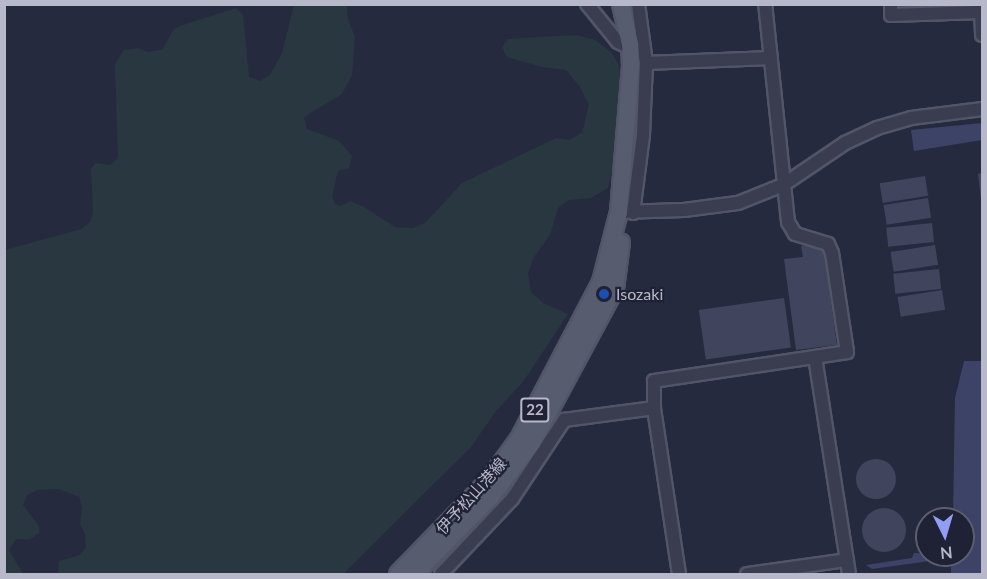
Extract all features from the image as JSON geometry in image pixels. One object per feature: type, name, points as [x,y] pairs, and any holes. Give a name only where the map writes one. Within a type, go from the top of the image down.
[{"type":"main road","name":"伊予松山港線","points":[[415,574],[490,498],[532,443],[615,290],[626,213],[630,48],[621,4]]},
{"type":"main road","name":"伊予松山港線","points":[[398,574],[490,479],[519,439],[602,282],[626,213]]},
{"type":"street","points":[[587,4],[618,42],[630,48]]},
{"type":"street","points":[[638,4],[646,63],[643,135],[626,213],[709,209],[738,203],[783,185],[845,143],[877,128],[910,118],[982,109]]},
{"type":"street","points":[[679,574],[654,408],[654,381],[847,352],[832,253],[828,244],[795,234],[791,229],[783,185],[765,4]]},
{"type":"street","points":[[891,4],[891,15],[981,8],[982,35]]},
{"type":"street","points":[[646,63],[771,58]]},
{"type":"street","points":[[815,357],[849,574]]},
{"type":"street","points":[[448,572],[512,499],[564,420],[654,408]]},
{"type":"street","points":[[747,574],[846,560]]},
{"type":"shaded area","points":[[294,5],[347,5],[348,19],[355,37],[352,75],[342,94],[304,117],[307,129],[339,141],[352,156],[349,168],[338,171],[332,196],[335,204],[341,206],[350,201],[364,207],[395,227],[413,228],[426,222],[462,183],[556,138],[569,140],[582,133],[589,105],[580,87],[566,70],[542,67],[507,57],[502,47],[508,39],[576,35],[595,40],[611,52],[619,65],[621,87],[613,167],[608,188],[591,198],[569,200],[558,208],[550,235],[534,257],[528,273],[531,292],[543,303],[568,314],[523,382],[496,411],[471,447],[343,574],[58,574],[59,561],[80,555],[86,548],[85,534],[80,524],[82,508],[79,497],[59,489],[37,490],[27,495],[23,505],[39,526],[39,533],[30,539],[16,539],[9,550],[23,574],[5,574],[5,250],[81,229],[90,222],[93,213],[91,168],[96,163],[110,165],[118,158],[115,64],[124,50],[138,48],[148,52],[163,49],[173,30],[180,26],[236,8],[243,15],[249,77],[260,81],[270,75],[282,53]]},
{"type":"water","points":[[982,123],[982,140],[914,151],[911,130]]},
{"type":"water","points":[[964,361],[982,361],[982,574],[951,574],[951,567],[975,567],[975,507],[953,507],[955,398]]},
{"type":"water","points":[[914,553],[915,563],[872,569],[866,565],[912,558]]},
{"type":"building","points":[[982,173],[982,199],[981,199],[978,174]]},
{"type":"building","points":[[925,176],[928,196],[883,203],[880,183]]},
{"type":"building","points":[[928,198],[931,218],[887,225],[884,205]]},
{"type":"building","points":[[932,223],[934,242],[888,247],[886,228]]},
{"type":"building","points":[[823,243],[837,345],[796,350],[784,259],[803,257],[801,246]]},
{"type":"building","points":[[935,245],[938,265],[894,272],[891,252]]},
{"type":"building","points":[[939,269],[941,289],[895,294],[893,274]]},
{"type":"building","points":[[942,290],[945,310],[901,317],[898,297]]},
{"type":"building","points":[[784,298],[791,348],[706,359],[699,310]]},
{"type":"building","points":[[876,459],[884,460],[890,465],[895,471],[895,487],[890,493],[884,498],[876,499],[868,498],[862,493],[857,487],[856,479],[857,471],[862,465],[868,460]]},
{"type":"building","points":[[884,508],[899,515],[906,530],[899,545],[884,552],[869,545],[862,530],[869,515]]},
{"type":"place","name":"Isozaki","points":[[604,294]]}]
